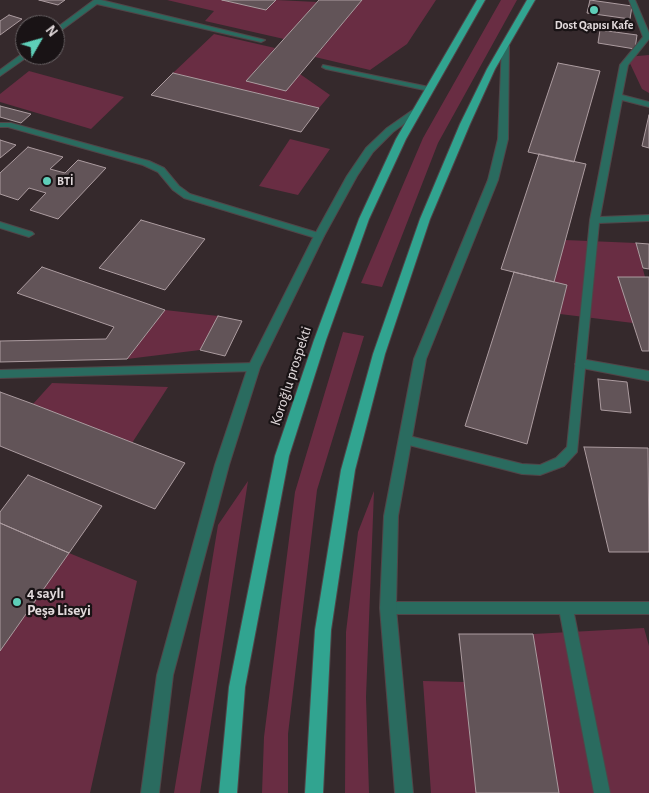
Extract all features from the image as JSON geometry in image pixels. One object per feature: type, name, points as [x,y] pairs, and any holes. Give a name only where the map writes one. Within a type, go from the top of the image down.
[{"type":"main road","name":"Koroğlu prospekti","points":[[228,793],[237,687],[282,456],[320,340],[364,219],[401,139],[481,0]]},
{"type":"main road","points":[[314,793],[323,630],[348,470],[379,354],[425,219],[491,69],[531,0]]},
{"type":"street","points":[[404,793],[388,608],[391,516],[420,359],[492,180],[503,139],[505,46]]},
{"type":"street","points":[[150,793],[165,675],[222,465],[254,367],[319,236],[370,150],[390,130],[418,110]]},
{"type":"street","points":[[581,364],[649,376]]},
{"type":"lane","points":[[405,440],[522,469],[540,470],[560,462],[573,449],[595,220],[624,65],[648,37],[632,0]]},
{"type":"lane","points":[[65,25],[97,1],[261,40]]},
{"type":"lane","points":[[0,74],[15,63]]},
{"type":"lane","points":[[326,67],[428,90]]},
{"type":"lane","points":[[618,96],[649,105]]},
{"type":"lane","points":[[0,125],[8,125],[146,163],[161,170],[176,188],[187,196],[319,236]]},
{"type":"lane","points":[[595,220],[649,218]]},
{"type":"lane","points":[[0,225],[29,234]]},
{"type":"lane","points":[[0,374],[254,367]]},
{"type":"lane","points":[[388,608],[649,608]]},
{"type":"lane","points":[[566,608],[602,793]]},
{"type":"shaded area","points":[[167,0],[222,0],[266,10],[276,0],[317,2],[284,39],[205,21],[214,11]]},
{"type":"shaded area","points":[[362,0],[436,0],[407,44],[370,70],[315,57]]},
{"type":"shaded area","points":[[501,0],[517,0],[438,143],[382,287],[361,283],[423,138]]},
{"type":"shaded area","points":[[214,34],[275,48],[246,81],[300,74],[330,95],[319,108],[173,73]]},
{"type":"shaded area","points":[[649,55],[649,93],[642,89],[627,57]]},
{"type":"shaded area","points":[[29,71],[124,97],[91,129],[0,102],[0,94]]},
{"type":"shaded area","points":[[290,139],[330,149],[298,195],[259,186]]},
{"type":"shaded area","points":[[565,240],[636,243],[645,277],[633,323],[560,314],[567,285],[554,282]]},
{"type":"shaded area","points":[[165,310],[218,316],[200,350],[127,359]]},
{"type":"shaded area","points":[[343,332],[364,336],[317,490],[288,734],[288,793],[262,793],[264,737],[295,492]]},
{"type":"shaded area","points":[[52,383],[168,387],[132,443],[33,404]]},
{"type":"shaded area","points":[[248,481],[200,793],[174,793],[218,525]]},
{"type":"shaded area","points":[[374,491],[366,697],[369,793],[345,793],[346,632],[358,532]]},
{"type":"shaded area","points":[[69,553],[137,581],[90,793],[0,793],[0,651]]},
{"type":"shaded area","points":[[644,628],[649,646],[649,793],[559,793],[533,634]]},
{"type":"shaded area","points":[[423,681],[464,682],[476,793],[431,793]]},
{"type":"building","points":[[39,0],[65,0],[58,5]]},
{"type":"building","points":[[222,0],[276,0],[266,10]]},
{"type":"building","points":[[319,0],[362,0],[286,91],[246,81]]},
{"type":"building","points":[[590,0],[632,6],[630,19],[587,13]]},
{"type":"building","points":[[9,15],[15,17],[15,24],[0,35],[0,21]]},
{"type":"building","points":[[600,30],[637,35],[635,49],[598,43]]},
{"type":"building","points":[[558,63],[600,71],[574,162],[528,152]]},
{"type":"building","points":[[173,73],[319,108],[301,132],[151,95]]},
{"type":"building","points":[[0,106],[31,114],[21,123],[0,117]]},
{"type":"building","points":[[649,115],[649,148],[642,146]]},
{"type":"building","points":[[0,140],[16,145],[0,158]]},
{"type":"building","name":"BTİ","points":[[28,147],[63,157],[50,169],[65,173],[78,160],[106,168],[58,219],[30,210],[46,193],[29,188],[18,200],[0,194],[0,173]]},
{"type":"building","points":[[539,154],[586,164],[554,282],[501,269]]},
{"type":"building","points":[[141,220],[205,239],[165,290],[99,268]]},
{"type":"building","points":[[636,243],[649,244],[649,269],[643,268]]},
{"type":"building","points":[[42,267],[165,310],[127,359],[0,362],[0,341],[106,339],[114,327],[17,293]]},
{"type":"building","points":[[514,272],[567,285],[527,444],[465,426]]},
{"type":"building","points":[[618,277],[649,277],[649,351],[642,351]]},
{"type":"building","points":[[218,316],[242,321],[225,356],[200,350]]},
{"type":"building","points":[[598,379],[627,382],[631,413],[601,410]]},
{"type":"building","points":[[0,392],[185,463],[155,509],[0,446]]},
{"type":"building","points":[[584,447],[648,448],[649,552],[609,552]]},
{"type":"building","points":[[28,475],[102,506],[69,553],[0,523],[0,512]]},
{"type":"building","name":"4 saylı Peşə Liseyi","points":[[0,523],[69,553],[0,651]]},
{"type":"building","points":[[459,634],[533,634],[559,793],[476,793]]},
{"type":"place","name":"Dost Qapısı Kafe","points":[[594,10]]},
{"type":"place","name":"BTİ","points":[[47,181]]},
{"type":"place","name":"4 saylı Peşə Liseyi","points":[[17,602]]}]
